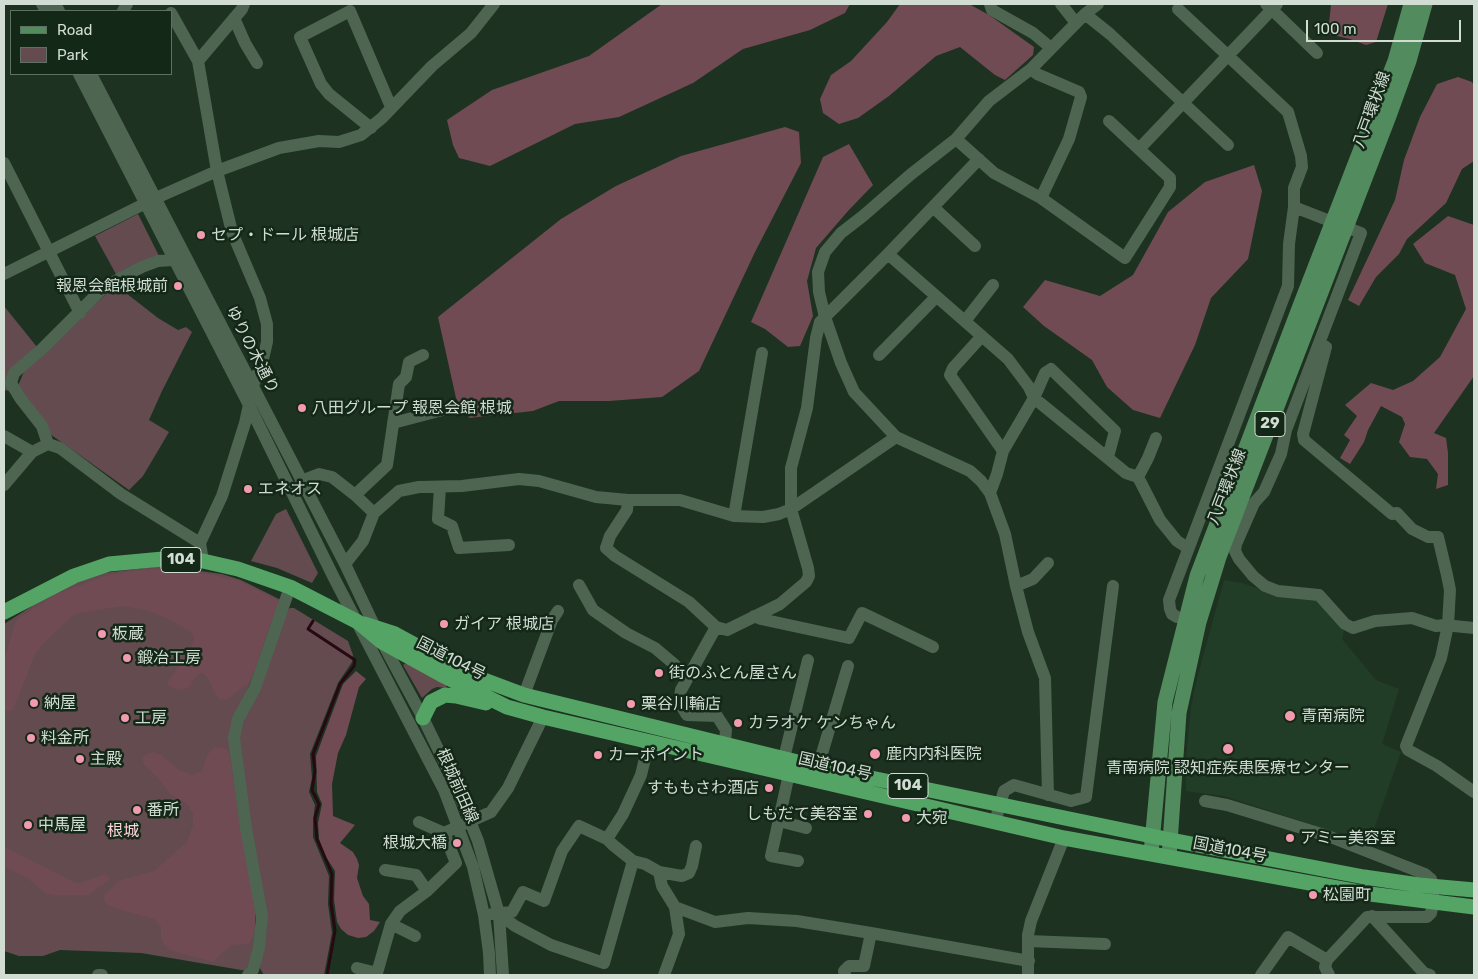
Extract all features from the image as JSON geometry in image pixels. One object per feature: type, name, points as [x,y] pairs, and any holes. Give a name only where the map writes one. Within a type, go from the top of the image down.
[{"type":"highway","name":"国道104号","points":[[4,612],[74,576],[109,564],[163,559],[203,561],[238,569],[290,587],[358,622],[395,634],[469,673],[524,695],[818,767],[1000,805],[1171,840],[1364,876],[1474,890]]},
{"type":"highway","name":"国道104号","points":[[358,622],[382,642],[442,675],[508,707],[543,717],[1064,838],[1370,894],[1474,907]]},
{"type":"highway","points":[[423,718],[431,702],[445,695],[508,707]]},
{"type":"main road","name":"八戸環状線","points":[[1255,444],[1395,61],[1411,4]]},
{"type":"main road","name":"八戸環状線","points":[[1169,856],[1180,713],[1192,621],[1210,541],[1255,444],[1389,116],[1409,61],[1425,4]]},
{"type":"main road","name":"八戸環状線","points":[[1151,853],[1165,702],[1192,621]]},
{"type":"street","points":[[198,61],[244,4]]},
{"type":"street","points":[[5,270],[48,251],[150,200],[279,148],[319,141],[339,142],[361,135],[371,128],[432,66],[471,33],[494,4]]},
{"type":"street","points":[[990,4],[992,10],[1033,33],[1051,48]]},
{"type":"street","points":[[1061,4],[1080,18],[1110,34],[1228,145]]},
{"type":"street","points":[[1048,795],[1045,678],[1028,632],[1005,534],[990,493],[970,471],[896,437],[854,392],[841,363],[825,317],[819,292],[818,272],[825,252],[841,233],[956,139],[989,101],[1031,69],[1080,18],[1098,4]]},
{"type":"street","points":[[1139,149],[1271,6],[1317,53]]},
{"type":"street","points":[[1178,9],[1288,112],[1301,156],[1302,167],[1294,188],[1294,207],[1288,244],[1288,286],[1169,600],[1172,614],[1192,621]]},
{"type":"street","points":[[371,128],[329,94],[322,84],[300,37],[350,11],[391,107]]},
{"type":"street","points":[[172,14],[198,61],[217,172],[232,232],[260,298],[267,324],[267,342],[253,386],[250,407],[222,496],[200,543],[203,561]]},
{"type":"street","points":[[234,18],[245,43],[258,63]]},
{"type":"street","points":[[1031,69],[1037,74],[1080,92],[1081,97],[1069,139],[1041,198]]},
{"type":"street","name":"ゆりの木通り","points":[[80,75],[253,386],[382,642]]},
{"type":"street","name":"ゆりの木通り","points":[[91,75],[150,200],[173,260],[250,407],[358,622]]},
{"type":"street","points":[[956,139],[994,173],[1041,198],[1125,258],[1170,187],[1170,178],[1110,121]]},
{"type":"street","points":[[628,500],[627,510],[610,536],[606,548],[615,556],[689,602],[716,627],[727,630],[780,604],[806,582],[809,576],[808,568],[791,509],[792,468],[807,408],[816,338],[820,322],[979,159]]},
{"type":"street","points":[[4,163],[80,312]]},
{"type":"street","points":[[933,207],[975,246]]},
{"type":"street","points":[[1294,207],[1361,233],[1286,430],[1281,454],[1264,492],[1254,503],[1236,544],[1235,551],[1239,559],[1265,586],[1278,590],[1319,595],[1345,624],[1353,628],[1375,621],[1412,618],[1436,626],[1448,625],[1474,628]]},
{"type":"street","points":[[888,254],[1008,359],[1029,387],[1034,398],[1126,473],[1138,477],[1160,520],[1177,541],[1188,548]]},
{"type":"street","points":[[48,444],[42,426],[11,383],[14,373],[42,349],[104,288],[123,276],[158,261],[173,260]]},
{"type":"street","points":[[964,321],[993,285]]},
{"type":"street","points":[[879,355],[936,296]]},
{"type":"street","points":[[982,336],[952,368],[950,375],[1003,451]]},
{"type":"street","points":[[1320,343],[1326,348],[1304,430],[1304,440],[1392,514],[1397,513],[1412,530],[1428,537],[1438,537],[1450,590],[1448,625],[1440,658],[1406,746],[1408,750],[1437,766],[1474,792]]},
{"type":"street","points":[[734,516],[762,353]]},
{"type":"street","points":[[355,495],[387,465],[399,384],[406,377],[409,362],[422,355]]},
{"type":"street","points":[[990,493],[1003,451],[1034,398],[1045,373],[1051,369],[1115,431],[1108,457]]},
{"type":"street","points":[[393,423],[454,407]]},
{"type":"street","points":[[4,436],[32,452]]},
{"type":"street","points":[[344,564],[363,541],[374,513],[399,491],[419,487],[525,480],[539,481],[596,497],[628,500],[680,500],[734,516],[764,517],[791,509],[896,437]]},
{"type":"street","points":[[1138,477],[1156,438]]},
{"type":"street","points":[[4,485],[32,452],[48,444],[60,448],[121,494],[200,543]]},
{"type":"street","points":[[1255,444],[1281,454]]},
{"type":"street","points":[[301,480],[319,474],[332,477],[374,513]]},
{"type":"street","points":[[440,487],[438,520],[452,526],[459,548],[509,545]]},
{"type":"street","points":[[1016,586],[1033,579],[1048,563]]},
{"type":"street","points":[[580,585],[593,610],[626,632],[655,648],[687,678]]},
{"type":"street","points":[[995,822],[1004,791],[1014,785],[1071,801],[1086,797],[1113,586]]},
{"type":"street","points":[[253,973],[259,948],[262,916],[246,828],[234,738],[238,719],[255,688],[290,587]]},
{"type":"street","points":[[524,695],[552,620],[558,611]]},
{"type":"street","points":[[754,616],[848,638],[862,613],[933,647]]},
{"type":"street","name":"根城前田線","points":[[358,622],[444,790],[474,867],[484,915],[490,975]]},
{"type":"street","points":[[716,627],[687,678],[678,702],[687,715],[717,716],[726,730],[723,760]]},
{"type":"street","name":"根城前田線","points":[[382,642],[456,784],[478,841],[499,914],[503,975]]},
{"type":"street","points":[[784,758],[808,660]]},
{"type":"street","points":[[818,767],[848,666]]},
{"type":"street","points":[[420,822],[446,832],[491,812],[508,788],[543,717]]},
{"type":"street","points":[[607,839],[622,814],[641,775],[649,742]]},
{"type":"street","points":[[788,774],[771,856],[798,861]]},
{"type":"street","points":[[1205,801],[1227,804],[1328,836],[1425,874],[1431,879],[1433,903],[1431,913],[1427,917],[1366,917],[1327,960],[1325,967],[1329,975]]},
{"type":"street","points":[[779,821],[806,828]]},
{"type":"street","points":[[484,915],[512,912],[523,892],[544,901],[562,851],[579,826],[607,839],[633,861],[645,864],[660,872],[682,876],[689,873],[696,846]]},
{"type":"street","points":[[357,968],[377,973],[391,924],[400,911],[428,891],[456,863],[446,832]]},
{"type":"street","points":[[1028,975],[1028,942],[1031,921],[1064,838]]},
{"type":"street","points":[[499,914],[515,926],[603,969],[633,861]]},
{"type":"street","points":[[385,870],[416,875],[428,891]]},
{"type":"street","points":[[660,872],[662,886],[675,907],[679,934],[664,975]]},
{"type":"street","points":[[675,907],[716,922],[748,918],[797,921],[871,932],[1028,961]]},
{"type":"street","points":[[1372,916],[1424,973],[1430,975]]},
{"type":"street","points":[[391,924],[415,936]]},
{"type":"street","points":[[845,975],[844,971],[849,966],[864,966],[871,932]]},
{"type":"street","points":[[1261,975],[1288,937],[1327,960]]},
{"type":"street","points":[[1028,942],[1105,944]]},
{"type":"shaded area","points":[[662,4],[850,4],[845,13],[810,30],[743,49],[693,83],[619,117],[575,124],[490,166],[459,158],[453,145],[447,120],[492,90],[589,56]]},
{"type":"shaded area","points":[[900,4],[969,4],[989,15],[1034,47],[1033,55],[1005,80],[995,75],[960,47],[936,56],[889,96],[858,118],[839,124],[823,113],[820,99],[831,75],[851,61],[887,22]]},
{"type":"shaded area","points":[[1331,4],[1388,4],[1376,42],[1366,45],[1328,34]]},
{"type":"shaded area","points":[[1458,77],[1472,82],[1474,86],[1474,161],[1462,169],[1446,203],[1407,239],[1399,254],[1376,277],[1359,306],[1348,300],[1395,200],[1404,160],[1420,117],[1437,84]]},
{"type":"shaded area","points":[[785,127],[799,132],[801,163],[755,252],[699,371],[662,397],[609,401],[559,401],[533,411],[469,418],[456,398],[438,317],[561,219],[616,186],[681,156]]},
{"type":"shaded area","points":[[849,144],[873,185],[816,248],[807,281],[813,316],[800,346],[788,347],[765,329],[751,322],[823,157]]},
{"type":"shaded area","points":[[1254,165],[1262,191],[1248,259],[1211,298],[1195,345],[1160,418],[1133,410],[1107,387],[1092,360],[1044,326],[1023,307],[1045,280],[1100,296],[1133,275],[1168,212],[1205,182]]},
{"type":"shaded area","points":[[1448,216],[1474,225],[1474,376],[1434,433],[1446,438],[1448,453],[1448,485],[1436,489],[1438,474],[1427,459],[1410,457],[1399,442],[1405,424],[1402,417],[1381,406],[1368,430],[1364,442],[1350,464],[1340,458],[1350,440],[1344,435],[1357,416],[1345,405],[1371,383],[1393,390],[1413,381],[1440,357],[1466,309],[1455,275],[1425,263],[1413,244]]},
{"type":"shaded area","points":[[162,569],[214,575],[240,581],[279,601],[280,603],[248,684],[226,700],[220,699],[215,694],[204,674],[200,673],[189,687],[182,690],[168,685],[168,681],[191,648],[194,637],[192,633],[169,619],[145,610],[124,606],[79,613],[71,617],[42,645],[34,656],[14,708],[11,711],[4,711],[4,661],[15,623],[19,618],[56,594],[105,576],[137,570]]},
{"type":"shaded area","name":"青南病院","points":[[1224,580],[1242,583],[1279,595],[1317,600],[1344,631],[1342,639],[1376,680],[1399,689],[1382,744],[1401,752],[1369,843],[1224,796],[1186,791],[1186,757],[1191,707]]},
{"type":"shaded area","points":[[356,671],[366,679],[359,687],[346,735],[338,753],[332,784],[333,816],[355,825],[340,843],[353,852],[357,859],[359,865],[357,878],[363,896],[369,904],[370,920],[380,922],[374,931],[366,937],[358,938],[348,935],[337,922],[334,900],[335,871],[326,857],[319,839],[318,823],[322,804],[317,792],[316,756],[343,684]]},
{"type":"shaded area","points":[[215,747],[224,748],[229,752],[256,913],[253,938],[248,944],[231,945],[213,962],[171,951],[164,945],[161,937],[161,926],[154,919],[114,908],[107,905],[104,900],[105,894],[120,880],[154,871],[159,867],[187,842],[193,825],[193,813],[187,804],[171,795],[158,778],[144,765],[142,758],[154,752],[161,755],[179,770],[193,775],[202,771],[207,755]]},
{"type":"shaded area","points":[[4,847],[74,882],[80,883],[104,874],[109,877],[109,880],[89,895],[52,895],[45,893],[26,877],[4,867]]},
{"type":"green space","points":[[138,214],[159,256],[117,276],[95,236]]},
{"type":"green space","points":[[117,286],[158,318],[178,330],[186,327],[192,332],[149,420],[169,432],[143,476],[129,490],[50,434],[18,386],[25,369],[107,293]]},
{"type":"green space","points":[[4,306],[37,347],[10,391],[4,390]]},
{"type":"green space","points":[[286,509],[318,573],[312,583],[277,568],[251,561],[276,514]]},
{"type":"green space","name":"根城","points":[[162,566],[222,574],[241,580],[283,601],[282,608],[234,722],[259,917],[256,942],[247,971],[141,953],[60,950],[43,956],[19,956],[4,951],[4,624],[54,592],[81,581],[103,573]]},
{"type":"green space","points":[[294,608],[348,641],[353,655],[352,662],[338,683],[310,754],[312,778],[309,792],[315,805],[313,837],[329,876],[328,904],[332,933],[324,975],[264,975],[259,967],[238,735],[286,611]]},
{"type":"green space","points":[[406,663],[447,685],[446,688],[437,687],[432,689],[422,698],[403,665]]},
{"type":"waterway","points":[[313,621],[308,629],[355,660],[354,666],[340,684],[313,754],[315,771],[312,790],[319,804],[315,818],[317,839],[332,874],[331,903],[335,931],[327,975]]},
{"type":"place","name":"セプ・ドール 根城店","points":[[201,235]]},
{"type":"place","name":"報恩会館根城前","points":[[178,286]]},
{"type":"place","name":"八田グループ 報恩会館 根城","points":[[302,408]]},
{"type":"place","name":"エネオス","points":[[248,489]]},
{"type":"place","name":"ガイア 根城店","points":[[444,624]]},
{"type":"place","name":"板蔵","points":[[102,634]]},
{"type":"place","name":"鍛冶工房","points":[[127,658]]},
{"type":"place","name":"街のふとん屋さん","points":[[659,673]]},
{"type":"place","name":"納屋","points":[[34,703]]},
{"type":"place","name":"栗谷川輪店","points":[[631,704]]},
{"type":"place","name":"青南病院","points":[[1290,716]]},
{"type":"place","name":"工房","points":[[125,718]]},
{"type":"place","name":"カラオケ ケンちゃん","points":[[738,723]]},
{"type":"place","name":"料金所","points":[[31,738]]},
{"type":"place","name":"青南病院 認知症疾患医療センター","points":[[1228,749]]},
{"type":"place","name":"鹿内内科医院","points":[[875,754]]},
{"type":"place","name":"カーポイント","points":[[598,755]]},
{"type":"place","name":"主殿","points":[[80,759]]},
{"type":"place","name":"すももさわ酒店","points":[[769,788]]},
{"type":"place","name":"番所","points":[[137,810]]},
{"type":"place","name":"しもだて美容室","points":[[868,814]]},
{"type":"place","name":"大宛","points":[[906,818]]},
{"type":"place","name":"中馬屋","points":[[28,825]]},
{"type":"place","name":"アミー美容室","points":[[1290,838]]},
{"type":"place","name":"根城大橋","points":[[457,843]]},
{"type":"place","name":"松園町","points":[[1313,895]]}]
